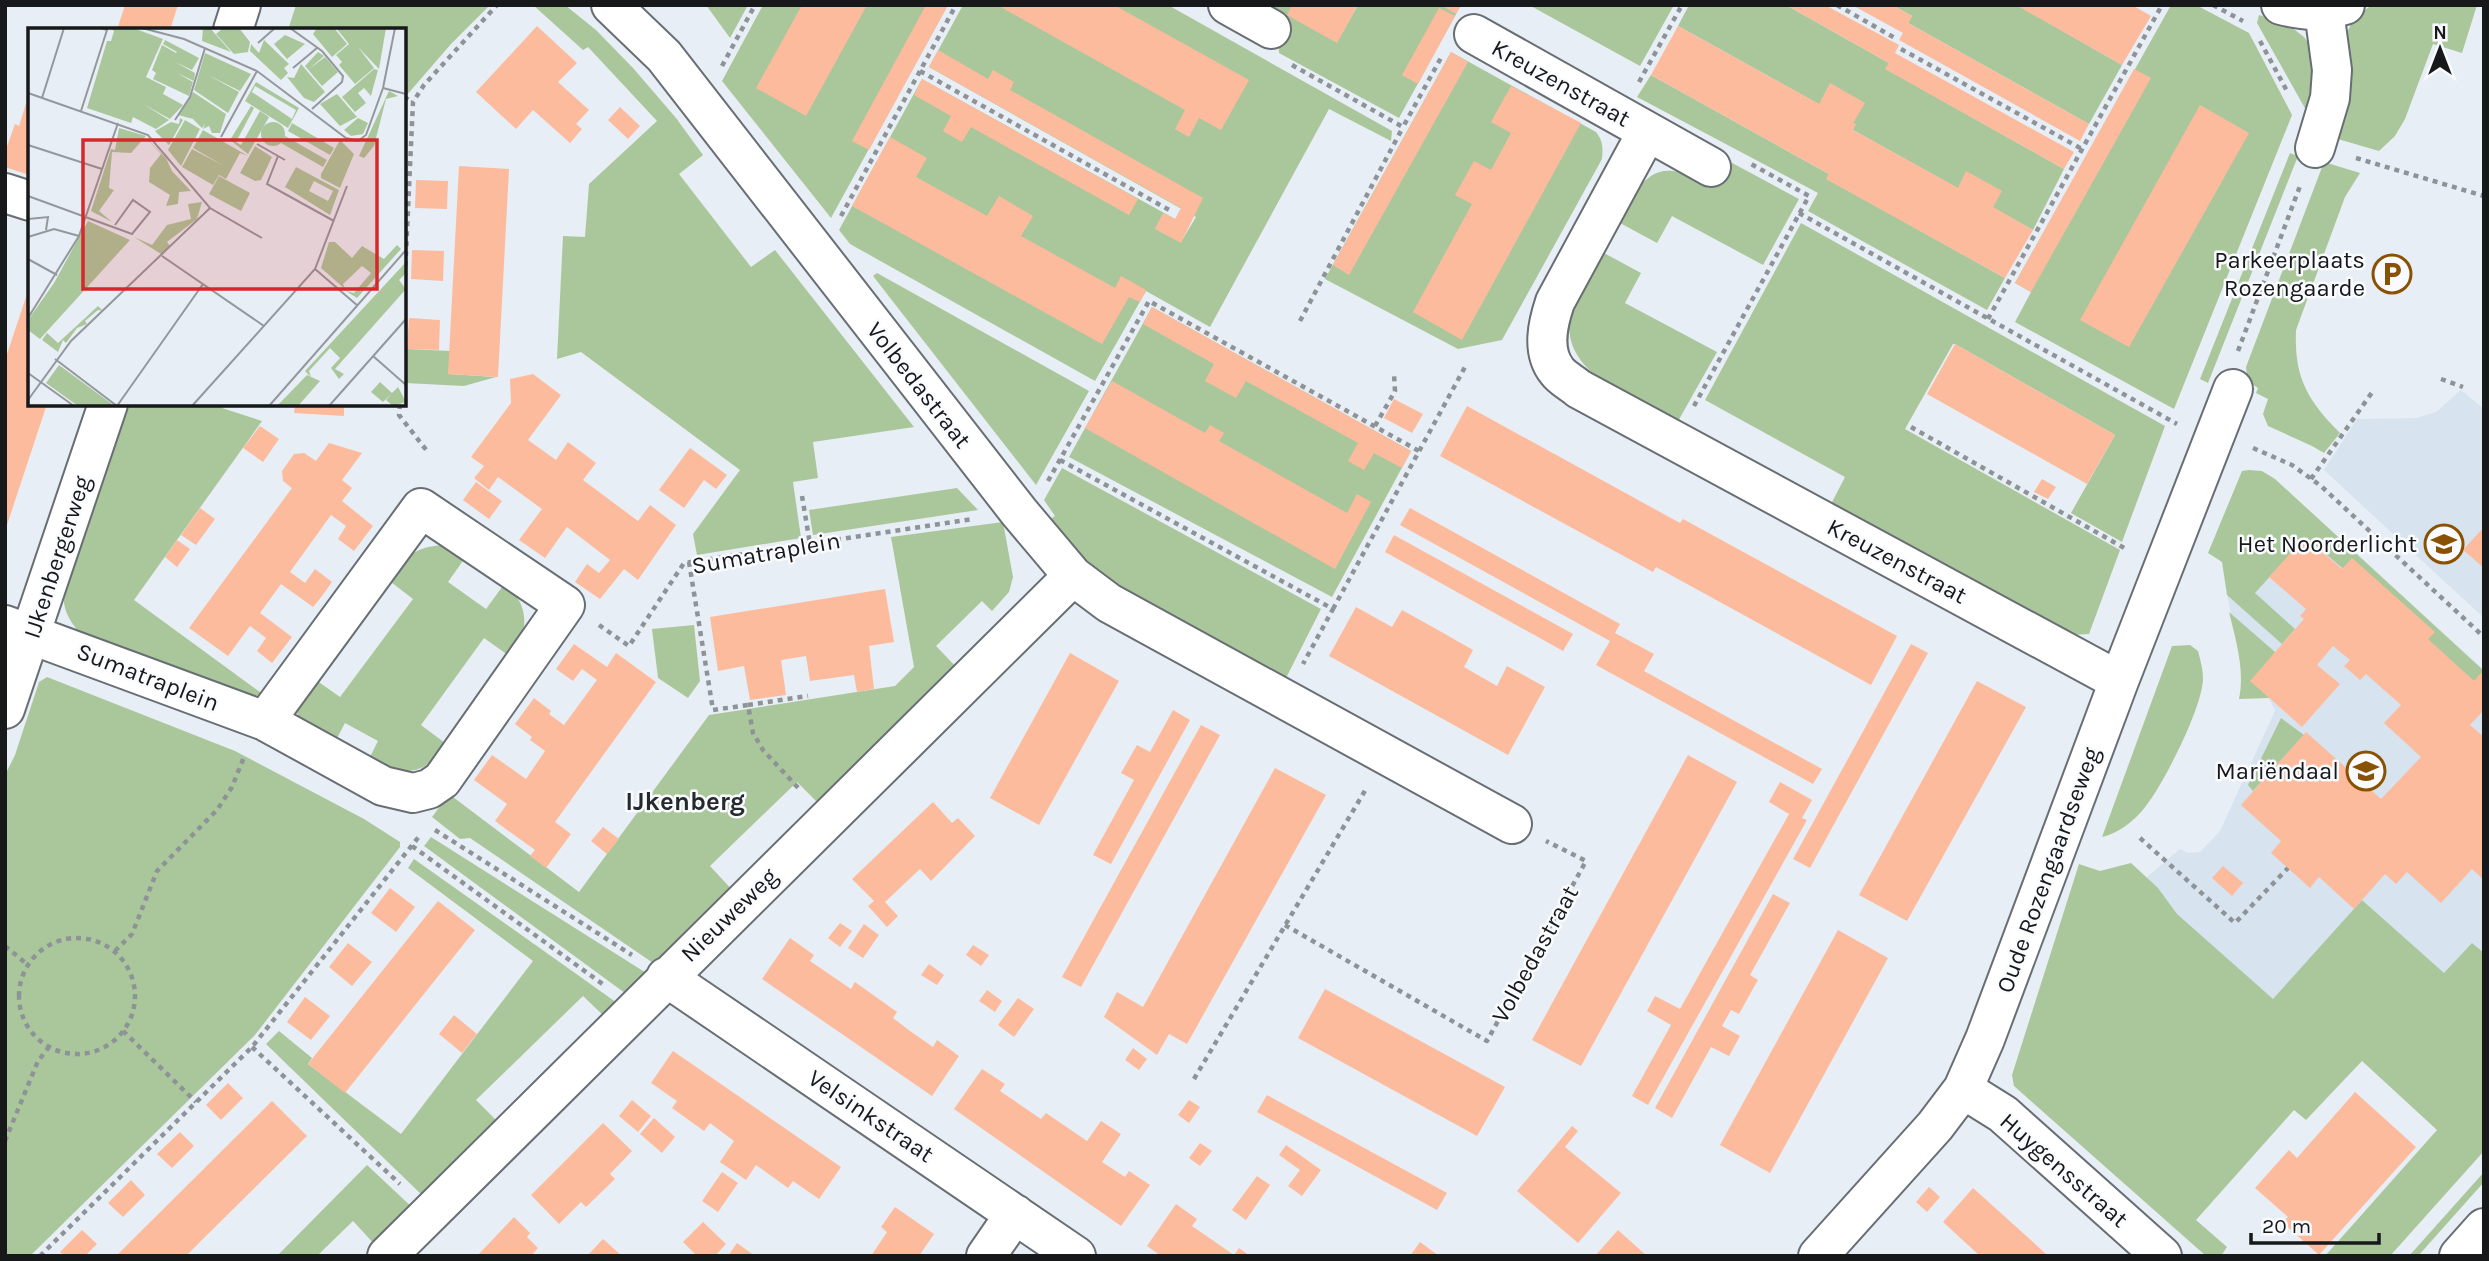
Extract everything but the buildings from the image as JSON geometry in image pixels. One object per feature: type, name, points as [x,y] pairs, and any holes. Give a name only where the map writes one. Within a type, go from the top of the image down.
[{"type":"street","points":[[234,28],[241,5]]},
{"type":"street","name":"Volbedastraat","points":[[611,5],[664,56],[1019,512],[1073,576],[1109,603],[1513,824]]},
{"type":"street","points":[[1228,5],[1271,29]]},
{"type":"street","points":[[2266,15],[2335,8],[2330,98],[2315,148]]},
{"type":"street","name":"Kreuzenstraat","points":[[1474,34],[1711,167]]},
{"type":"street","name":"Kreuzenstraat","points":[[1634,124],[1546,327],[1549,351],[1556,371],[1579,389],[2119,681]]},
{"type":"street","points":[[5,193],[28,200]]},
{"type":"street","name":"Oude Rozengaardseweg","points":[[1818,1256],[1935,1126],[1963,1088],[1985,1039],[2119,681],[2233,389]]},
{"type":"street","name":"IJkenbergerweg","points":[[5,709],[18,629],[107,406]]},
{"type":"street","points":[[256,736],[421,508],[565,605]]},
{"type":"street","name":"Nieuweweg","points":[[387,1256],[1073,576]]},
{"type":"street","name":"Sumatraplein","points":[[18,629],[256,736],[383,786],[413,793],[429,789],[442,780],[565,605]]},
{"type":"street","name":"Velsinkstraat","points":[[666,977],[1076,1256]]},
{"type":"street","name":"Huygensstraat","points":[[1963,1088],[2003,1114],[2162,1256]]},
{"type":"street","points":[[986,1256],[1015,1214]]},
{"type":"street","points":[[2459,1256],[2484,1228]]},
{"type":"path","points":[[406,253],[413,102],[424,85],[497,5]]},
{"type":"path","points":[[701,104],[755,5]]},
{"type":"path","points":[[819,257],[956,5]]},
{"type":"path","points":[[1634,124],[1682,5]]},
{"type":"path","points":[[1837,5],[1895,38]]},
{"type":"path","points":[[1988,319],[2162,5]]},
{"type":"path","points":[[2213,5],[2266,15]]},
{"type":"path","points":[[1300,321],[1458,26],[1474,34]]},
{"type":"path","points":[[1271,29],[1274,55],[1403,127]]},
{"type":"path","points":[[2257,37],[2288,92]]},
{"type":"path","points":[[1901,49],[2082,149]]},
{"type":"path","points":[[920,71],[1171,211]]},
{"type":"path","points":[[406,98],[413,102]]},
{"type":"path","points":[[2233,389],[2233,364],[2315,148],[2484,196]]},
{"type":"path","points":[[1675,441],[1809,196],[1749,163]]},
{"type":"path","points":[[1799,214],[1988,319],[2214,438],[2292,465],[2312,479],[2484,638]]},
{"type":"path","points":[[1019,512],[1041,494],[1149,301],[1419,451]]},
{"type":"path","points":[[1740,307],[1746,310]]},
{"type":"path","points":[[1284,699],[1465,367]]},
{"type":"path","points":[[1375,426],[1395,391],[1394,374]]},
{"type":"path","points":[[2441,379],[2463,387]]},
{"type":"path","points":[[2312,479],[2374,391]]},
{"type":"path","points":[[400,406],[399,415],[427,451]]},
{"type":"path","points":[[1911,427],[2126,549]]},
{"type":"path","points":[[1060,460],[1333,609]]},
{"type":"path","points":[[802,496],[810,544]]},
{"type":"path","name":"Sumatraplein","points":[[565,605],[580,611],[629,646],[684,563],[1019,512]]},
{"type":"path","points":[[689,562],[713,710],[808,696]]},
{"type":"path","points":[[748,705],[753,733],[763,750],[827,819]]},
{"type":"path","points":[[115,951],[132,934],[157,871],[217,810],[232,787],[256,736]]},
{"type":"path","points":[[1194,1079],[1386,755]]},
{"type":"path","name":"Volbedastraat","points":[[1285,925],[1487,1041],[1586,861],[1513,824]]},
{"type":"path","points":[[40,1256],[252,1046],[428,826],[666,977]]},
{"type":"path","points":[[2140,838],[2235,923],[2288,868]]},
{"type":"path","points":[[412,846],[636,1009]]},
{"type":"path","points":[[78,938],[98,941],[115,951],[127,965],[134,980],[132,1015],[123,1031],[112,1042],[82,1054],[65,1052],[34,1035],[24,1020],[19,1001],[20,982],[28,965],[41,950],[59,940],[78,938]]},
{"type":"path","points":[[5,946],[28,965]]},
{"type":"path","points":[[123,1031],[196,1102]]},
{"type":"path","points":[[5,1142],[38,1062],[50,1046]]},
{"type":"path","points":[[252,1046],[430,1212]]},
{"type":"shaded area","name":"Het Noorderlicht","points":[[2461,390],[2484,409],[2484,618],[2324,470],[2357,419],[2416,418],[2436,412]]},
{"type":"shaded area","name":"Mariëndaal","points":[[2308,509],[2484,670],[2484,1010],[2244,1019],[2147,877],[2180,849],[2188,853],[2200,852],[2220,831],[2275,711],[2269,698],[2240,658],[2227,595]]},
{"type":"green space","points":[[296,5],[490,5],[451,44],[406,96],[406,28],[289,28]]},
{"type":"green space","points":[[533,5],[565,5],[596,30],[633,68],[676,118],[703,155],[679,174],[751,267],[775,250],[914,427],[813,442],[818,478],[793,482],[801,538],[697,555],[693,534],[740,470],[581,352],[557,359],[563,236],[585,237],[589,184],[657,121],[588,47],[583,50]]},
{"type":"green space","points":[[706,5],[748,5],[730,38]]},
{"type":"green space","points":[[763,5],[948,5],[831,218],[722,81]]},
{"type":"green space","points":[[963,5],[1168,5],[1392,131],[1391,141],[1329,109],[1210,327],[1146,291],[1095,381],[850,244],[839,230],[922,79],[1175,219],[1181,242],[1196,217],[929,67]]},
{"type":"green space","points":[[1250,5],[1293,5],[1337,42],[1358,5],[1461,5],[1399,118],[1279,53],[1278,33]]},
{"type":"green space","points":[[1529,5],[1674,5],[1640,66]]},
{"type":"green space","points":[[1689,5],[1786,5],[1889,63],[1886,69],[2064,169],[2033,230],[1853,130],[1853,123],[1678,26]]},
{"type":"green space","points":[[1892,5],[2017,5],[2122,65],[2089,124],[1908,23],[1912,16]]},
{"type":"green space","points":[[2171,5],[2196,5],[2249,33],[2292,115],[2174,409],[2015,322],[2031,292],[2015,283]]},
{"type":"green space","points":[[2372,5],[2477,5],[2462,53],[2433,44],[2405,119],[2395,136],[2379,151],[2331,137],[2337,77],[2347,33],[2356,18]]},
{"type":"green space","points":[[2259,15],[2286,23],[2304,37],[2318,57],[2311,119],[2257,23]]},
{"type":"green space","points":[[1451,52],[1596,132],[1602,151],[1602,159],[1502,340],[1458,349],[1325,279]]},
{"type":"green space","points":[[1651,75],[1829,174],[1827,179],[2005,278],[1987,310],[1808,211],[1818,193],[1637,97]]},
{"type":"green space","points":[[2290,153],[2298,156],[2208,383],[2200,379]]},
{"type":"green space","points":[[1723,158],[1799,199],[1763,265],[1672,216],[1657,243],[1620,223],[1639,187],[1654,174],[1663,171],[1678,172],[1709,188]]},
{"type":"green space","points":[[2324,162],[2360,173],[2345,197],[2296,330],[2297,361],[2305,387],[2319,410],[2340,433],[2324,453],[2268,426],[2263,414],[2268,399],[2256,393],[2258,388],[2249,380],[2246,367]]},
{"type":"green space","points":[[1801,223],[2165,426],[2122,542],[2071,513],[2115,435],[1955,344],[1905,429],[2120,550],[2089,634],[2070,635],[1830,506],[1845,477],[1705,400]]},
{"type":"green space","points":[[1604,253],[1641,273],[1625,303],[1717,352],[1677,423],[1602,381],[1574,350],[1570,331],[1573,310]]},
{"type":"green space","points":[[877,273],[1089,391],[1036,485],[873,276]]},
{"type":"green space","points":[[1152,307],[1411,451],[1332,597],[1069,457]]},
{"type":"green space","points":[[407,349],[450,351],[449,374],[496,377],[464,386],[406,383]]},
{"type":"green space","points":[[124,406],[222,406],[262,421],[134,600],[264,695],[246,695],[78,631],[64,605],[64,587]]},
{"type":"green space","points":[[1062,468],[1321,609],[1285,680],[1115,584],[1081,557],[1049,520],[1055,516],[1044,500]]},
{"type":"green space","points":[[2242,471],[2262,471],[2275,479],[2484,671],[2484,684],[2474,681],[2306,537],[2255,593],[2295,629],[2282,644],[2227,595],[2222,562],[2208,553]]},
{"type":"green space","points":[[957,488],[978,510],[813,535],[809,510]]},
{"type":"green space","points":[[1003,522],[1013,577],[1009,592],[992,611],[982,601],[936,646],[960,671],[822,807],[797,782],[710,866],[735,893],[659,967],[470,838],[460,839],[432,817],[449,794],[579,892],[709,715],[895,686],[914,667],[891,537]]},
{"type":"green space","points":[[443,545],[467,555],[448,582],[486,609],[505,583],[523,610],[524,628],[512,658],[484,638],[421,725],[449,746],[421,768],[404,771],[369,759],[378,741],[345,723],[335,742],[300,721],[296,710],[313,678],[340,697],[413,599],[387,579],[417,551]]},
{"type":"green space","points":[[2229,612],[2275,652],[2269,698],[2239,699],[2240,666]]},
{"type":"green space","points":[[694,625],[700,681],[688,698],[658,678],[652,629]]},
{"type":"green space","points":[[2190,645],[2198,651],[2203,678],[2196,708],[2180,747],[2160,785],[2142,811],[2124,827],[2102,837],[2172,646]]},
{"type":"green space","points":[[47,677],[235,751],[364,819],[400,842],[400,847],[255,1035],[30,1256],[5,1256],[5,775],[15,755],[39,682]]},
{"type":"green space","points":[[2281,718],[2304,735],[2253,791],[2248,785]]},
{"type":"green space","points":[[431,837],[651,976],[629,996],[424,846]]},
{"type":"green space","points":[[414,859],[620,1005],[607,1019],[583,996],[476,1100],[499,1123],[425,1198],[266,1044],[279,1031],[312,1058],[308,1064],[401,1134],[533,961],[408,868]]},
{"type":"green space","points":[[2131,863],[2158,888],[2177,914],[2273,999],[2362,900],[2444,973],[2472,943],[2484,953],[2484,1151],[2390,1256],[2325,1256],[2437,1130],[2362,1061],[2306,1120],[2294,1110],[2196,1220],[2227,1247],[2221,1256],[2206,1256],[2014,1086],[2012,1075],[2079,864],[2100,871]]},
{"type":"green space","points":[[367,1165],[415,1210],[377,1247],[353,1221],[317,1256],[277,1256]]},
{"type":"green space","points":[[2484,1172],[2484,1182],[2418,1256],[2409,1256]]},
{"type":"place","name":"Parkeerplaats Rozengaarde","points":[[2392,274]]},
{"type":"place","name":"Het Noorderlicht","points":[[2444,544]]},
{"type":"place","name":"Mariëndaal","points":[[2366,771]]},
{"type":"district","name":"IJkenberg","points":[[685,801]]}]
